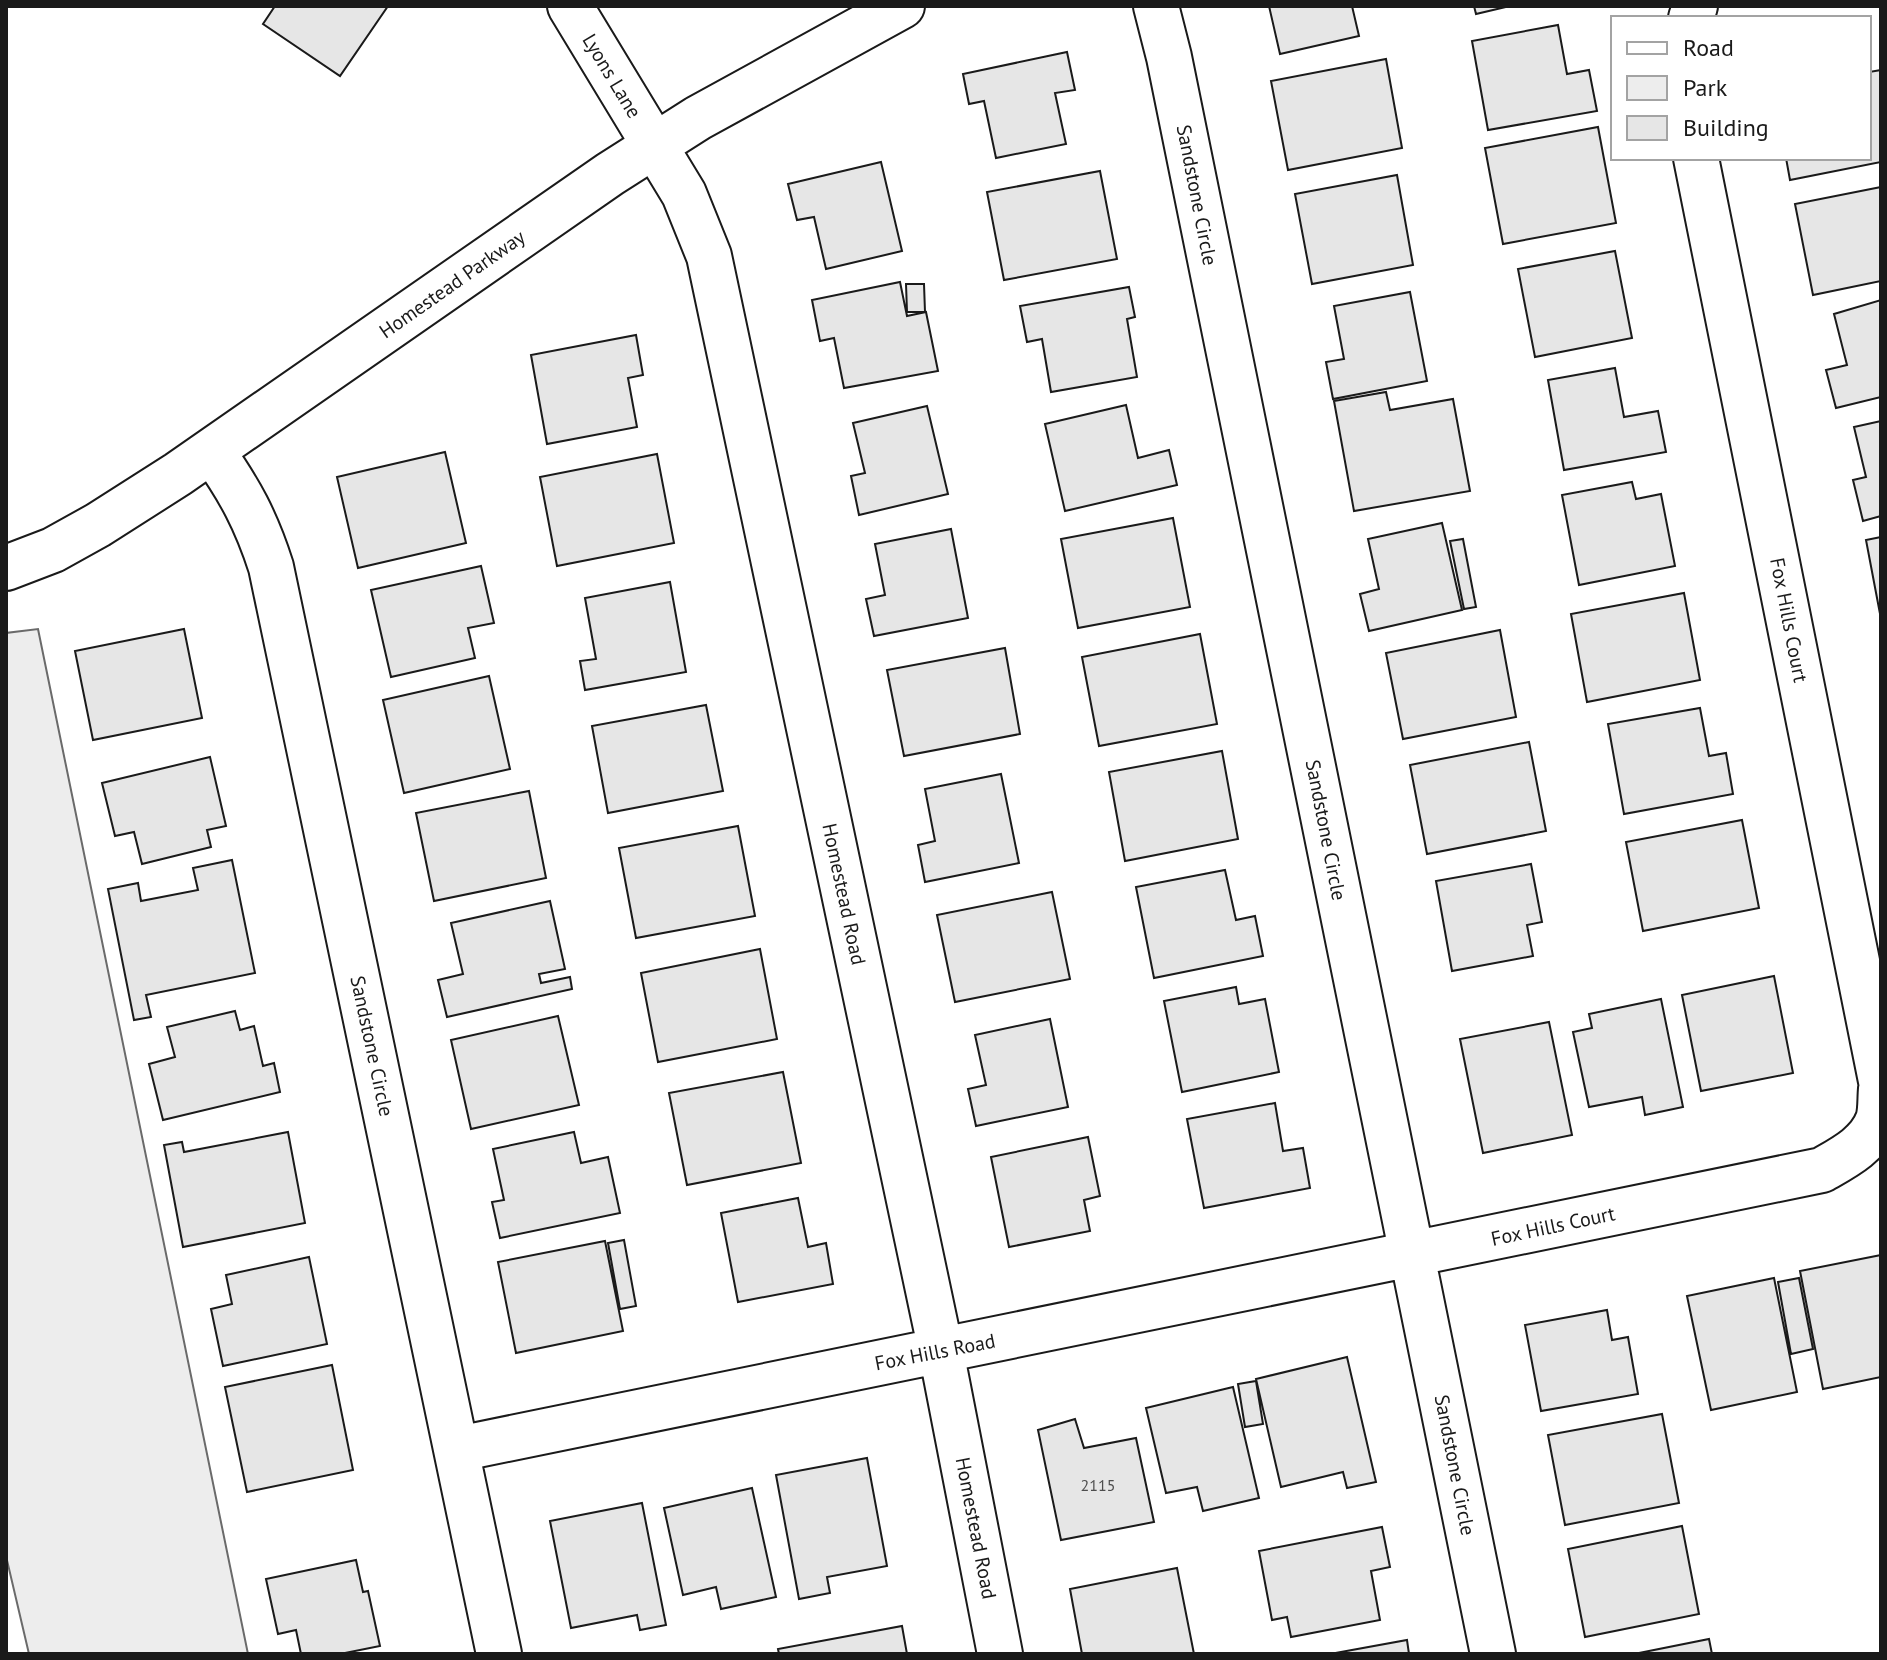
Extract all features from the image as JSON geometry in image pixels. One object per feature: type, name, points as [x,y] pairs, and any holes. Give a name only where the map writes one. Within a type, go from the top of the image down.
[{"type":"street","name":"Lyons Lane","points":[[570,6],[654,146]]},
{"type":"street","name":"Homestead Parkway","points":[[6,568],[53,550],[98,525],[212,451],[584,191],[698,118],[902,6]]},
{"type":"street","name":"Sandstone Circle","points":[[1156,6],[1185,135],[1493,1654]]},
{"type":"street","name":"Homestead Road","points":[[654,146],[684,194],[709,256],[941,1351],[1000,1654]]},
{"type":"street","name":"Fox Hills Court","points":[[1696,160],[1881,1081]]},
{"type":"street","name":"Sandstone Circle","points":[[212,451],[240,492],[260,532],[271,567],[499,1654]]},
{"type":"street","name":"Fox Hills Court","points":[[1412,1255],[1822,1170],[1857,1150],[1877,1121],[1881,1089]]},
{"type":"street","name":"Fox Hills Road","points":[[458,1449],[1412,1255]]},
{"type":"green space","points":[[38,629],[248,1654],[29,1654],[6,1556],[6,633]]},
{"type":"building","points":[[275,6],[388,6],[340,76],[263,24]]},
{"type":"building","points":[[1269,6],[1352,6],[1359,36],[1280,54]]},
{"type":"building","points":[[1474,6],[1510,6],[1476,14]]},
{"type":"building","points":[[1558,25],[1567,74],[1589,70],[1597,111],[1488,130],[1472,41]]},
{"type":"building","points":[[1067,52],[1075,90],[1055,93],[1066,144],[996,158],[984,101],[969,104],[963,74]]},
{"type":"building","points":[[1386,59],[1402,148],[1288,170],[1271,81]]},
{"type":"building","points":[[1881,70],[1881,162],[1790,180],[1786,160],[1871,160],[1871,72]]},
{"type":"building","points":[[1598,127],[1616,223],[1503,244],[1485,148]]},
{"type":"building","points":[[881,162],[902,251],[826,269],[814,217],[797,220],[788,184]]},
{"type":"building","points":[[1100,171],[1117,259],[1004,280],[987,192]]},
{"type":"building","points":[[1397,175],[1413,265],[1312,284],[1295,194]]},
{"type":"building","points":[[1881,187],[1881,281],[1813,295],[1795,204]]},
{"type":"building","points":[[1615,251],[1632,338],[1535,357],[1518,269]]},
{"type":"building","points":[[900,282],[907,316],[926,312],[938,371],[844,388],[834,338],[820,341],[812,300]]},
{"type":"building","points":[[906,284],[924,284],[925,312],[907,312]]},
{"type":"building","points":[[1129,287],[1135,317],[1127,319],[1137,377],[1051,392],[1042,339],[1027,342],[1020,306]]},
{"type":"building","points":[[1410,292],[1427,381],[1333,399],[1326,362],[1344,359],[1334,306]]},
{"type":"building","points":[[1881,300],[1881,397],[1836,408],[1826,370],[1847,365],[1834,314]]},
{"type":"building","points":[[636,335],[643,375],[628,378],[637,427],[547,444],[531,355]]},
{"type":"building","points":[[1615,368],[1624,417],[1658,411],[1666,452],[1564,470],[1548,380]]},
{"type":"building","points":[[1386,392],[1390,410],[1453,399],[1470,491],[1354,511],[1334,401]]},
{"type":"building","points":[[1126,405],[1138,458],[1169,450],[1177,485],[1065,511],[1045,424]]},
{"type":"building","points":[[927,406],[948,494],[859,515],[851,476],[865,473],[853,423]]},
{"type":"building","points":[[1881,421],[1881,516],[1863,521],[1853,480],[1866,477],[1854,427]]},
{"type":"building","points":[[445,452],[466,543],[358,568],[337,477]]},
{"type":"building","points":[[657,454],[674,543],[557,566],[540,477]]},
{"type":"building","points":[[1632,482],[1636,499],[1661,494],[1675,566],[1579,585],[1562,495]]},
{"type":"building","points":[[1173,518],[1190,607],[1078,628],[1061,539]]},
{"type":"building","points":[[1442,523],[1462,610],[1369,631],[1360,594],[1379,589],[1368,539]]},
{"type":"building","points":[[951,529],[968,618],[874,636],[866,599],[885,595],[875,544]]},
{"type":"building","points":[[1881,537],[1881,619],[1866,540]]},
{"type":"building","points":[[1463,539],[1476,607],[1464,609],[1450,541]]},
{"type":"building","points":[[481,566],[494,623],[468,628],[475,658],[391,677],[371,590]]},
{"type":"building","points":[[670,582],[686,672],[585,690],[580,661],[596,659],[585,598]]},
{"type":"building","points":[[1684,593],[1700,680],[1587,702],[1571,614]]},
{"type":"building","points":[[184,629],[202,718],[93,740],[75,651]]},
{"type":"building","points":[[1500,630],[1516,717],[1403,739],[1386,653]]},
{"type":"building","points":[[1200,634],[1217,724],[1099,746],[1082,657]]},
{"type":"building","points":[[1005,648],[1020,734],[904,756],[887,670]]},
{"type":"building","points":[[489,676],[510,769],[404,793],[383,700]]},
{"type":"building","points":[[706,705],[723,791],[608,813],[592,726]]},
{"type":"building","points":[[1700,708],[1709,756],[1726,753],[1733,794],[1624,814],[1608,724]]},
{"type":"building","points":[[1529,742],[1546,831],[1427,854],[1410,765]]},
{"type":"building","points":[[1222,751],[1238,839],[1125,861],[1109,772]]},
{"type":"building","points":[[210,757],[226,826],[207,830],[211,847],[142,864],[134,832],[115,836],[102,783]]},
{"type":"building","points":[[1001,774],[1019,863],[925,882],[918,845],[935,841],[925,789]]},
{"type":"building","points":[[529,791],[546,878],[434,901],[416,813]]},
{"type":"building","points":[[1742,820],[1759,908],[1643,931],[1626,842]]},
{"type":"building","points":[[738,826],[755,916],[636,938],[619,848]]},
{"type":"building","points":[[232,860],[255,973],[146,995],[151,1017],[134,1020],[108,889],[138,883],[141,901],[198,890],[193,868]]},
{"type":"building","points":[[1531,864],[1542,922],[1527,925],[1533,956],[1452,971],[1436,881]]},
{"type":"building","points":[[1225,870],[1236,920],[1255,916],[1263,956],[1154,978],[1136,887]]},
{"type":"building","points":[[1052,892],[1070,979],[955,1002],[937,915]]},
{"type":"building","points":[[550,901],[565,969],[539,974],[541,983],[570,977],[572,989],[447,1017],[438,980],[463,974],[451,923]]},
{"type":"building","points":[[760,949],[777,1039],[658,1062],[641,973]]},
{"type":"building","points":[[1774,976],[1793,1073],[1701,1091],[1682,995]]},
{"type":"building","points":[[1236,987],[1239,1004],[1265,999],[1279,1072],[1182,1092],[1164,1001]]},
{"type":"building","points":[[1661,999],[1683,1107],[1645,1115],[1642,1097],[1589,1107],[1573,1032],[1592,1028],[1589,1014]]},
{"type":"building","points":[[235,1011],[240,1030],[254,1026],[263,1066],[274,1063],[280,1092],[163,1120],[149,1064],[175,1057],[167,1027]]},
{"type":"building","points":[[558,1016],[579,1105],[471,1129],[451,1040]]},
{"type":"building","points":[[1050,1019],[1068,1107],[976,1126],[968,1089],[986,1085],[975,1035]]},
{"type":"building","points":[[1549,1022],[1572,1135],[1483,1153],[1460,1039]]},
{"type":"building","points":[[783,1072],[801,1163],[687,1185],[669,1093]]},
{"type":"building","points":[[1275,1103],[1283,1151],[1303,1148],[1310,1188],[1204,1208],[1187,1119]]},
{"type":"building","points":[[288,1132],[305,1223],[183,1247],[164,1145],[182,1142],[184,1152]]},
{"type":"building","points":[[574,1132],[581,1163],[608,1157],[620,1213],[500,1238],[492,1202],[504,1200],[493,1149]]},
{"type":"building","points":[[1088,1137],[1100,1196],[1084,1200],[1090,1231],[1009,1247],[991,1157]]},
{"type":"building","points":[[798,1198],[808,1247],[826,1243],[833,1284],[738,1302],[721,1213]]},
{"type":"building","points":[[624,1240],[636,1306],[620,1309],[608,1243]]},
{"type":"building","points":[[605,1241],[623,1331],[516,1353],[498,1262]]},
{"type":"building","points":[[1881,1255],[1881,1377],[1823,1389],[1800,1271]]},
{"type":"building","points":[[309,1257],[327,1344],[223,1366],[211,1309],[232,1304],[226,1275]]},
{"type":"building","points":[[1774,1278],[1797,1392],[1711,1410],[1687,1296]]},
{"type":"building","points":[[1799,1278],[1813,1349],[1791,1354],[1778,1282]]},
{"type":"building","points":[[1607,1310],[1612,1340],[1628,1337],[1638,1394],[1541,1411],[1525,1325]]},
{"type":"building","points":[[1347,1357],[1376,1482],[1347,1488],[1343,1472],[1281,1487],[1256,1379]]},
{"type":"building","points":[[332,1365],[353,1470],[247,1492],[225,1387]]},
{"type":"building","points":[[1256,1381],[1263,1424],[1245,1427],[1238,1384]]},
{"type":"building","points":[[1233,1387],[1259,1498],[1203,1511],[1197,1487],[1166,1493],[1146,1408]]},
{"type":"building","points":[[1662,1414],[1679,1503],[1565,1525],[1548,1435]]},
{"type":"building","points":[[1075,1419],[1084,1448],[1136,1438],[1154,1522],[1061,1540],[1038,1430]]},
{"type":"building","points":[[867,1458],[887,1566],[827,1577],[830,1593],[799,1599],[776,1475]]},
{"type":"building","points":[[752,1488],[776,1597],[721,1609],[716,1587],[683,1595],[664,1508]]},
{"type":"building","points":[[642,1503],[666,1625],[640,1630],[637,1615],[571,1628],[550,1521]]},
{"type":"building","points":[[1682,1526],[1699,1614],[1585,1637],[1568,1549]]},
{"type":"building","points":[[1382,1527],[1390,1567],[1371,1571],[1380,1620],[1291,1637],[1287,1617],[1272,1620],[1259,1551]]},
{"type":"building","points":[[356,1560],[363,1592],[368,1591],[380,1646],[340,1654],[301,1654],[296,1630],[278,1634],[266,1579]]},
{"type":"building","points":[[1177,1568],[1194,1654],[1082,1654],[1070,1589]]},
{"type":"building","points":[[902,1626],[907,1654],[779,1654],[778,1649]]},
{"type":"building","points":[[1709,1639],[1712,1654],[1634,1654]]},
{"type":"building","points":[[1407,1640],[1409,1654],[1330,1654]]}]
